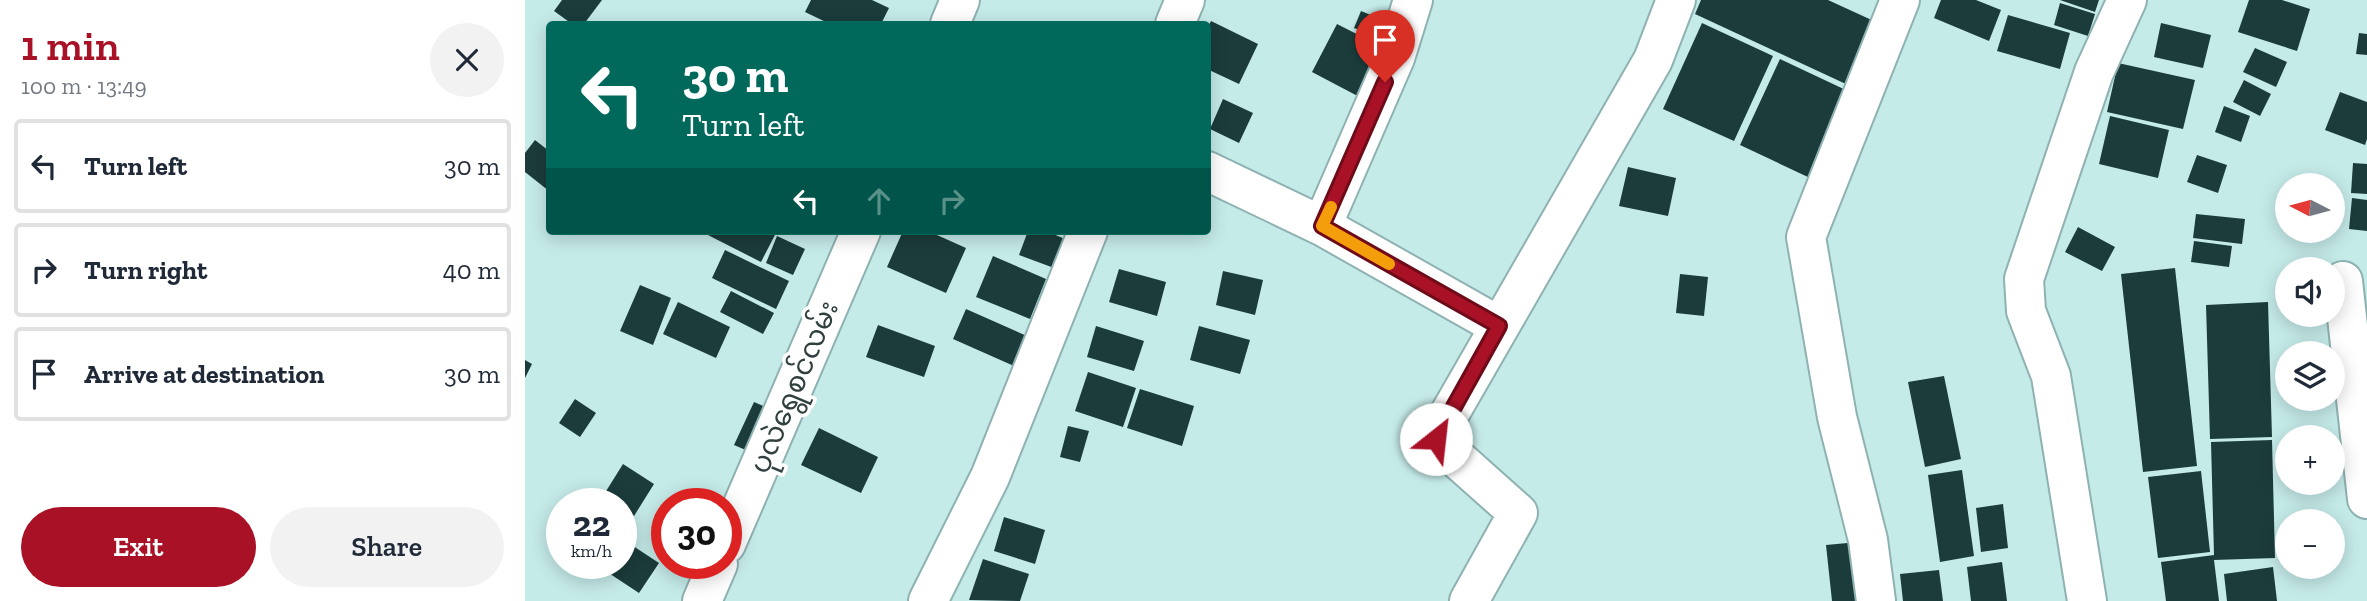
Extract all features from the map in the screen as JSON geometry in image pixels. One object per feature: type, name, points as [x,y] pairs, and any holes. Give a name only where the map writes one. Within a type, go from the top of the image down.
[{"type":"street","points":[[951,21],[960,0]]},
{"type":"street","points":[[1176,21],[1185,0]]},
{"type":"street","points":[[1322,226],[1395,58],[1413,0]]},
{"type":"street","points":[[1469,601],[1518,513],[1436,439],[1653,61],[1676,0]]},
{"type":"street","points":[[1876,601],[1868,540],[1837,417],[1806,237],[1900,0]]},
{"type":"street","points":[[2087,601],[2051,376],[2026,311],[2024,279],[2094,72],[2127,0]]},
{"type":"street","points":[[1211,173],[1322,226],[1499,326]]},
{"type":"street","name":"ပုလဲရွေစင်လမ်း","points":[[742,507],[859,235]]},
{"type":"street","points":[[928,601],[990,478],[1086,235]]},
{"type":"street","points":[[2345,299],[2367,499]]},
{"type":"street","points":[[702,601],[712,579]]},
{"type":"building","points":[[562,0],[602,0],[586,21],[568,21],[554,11]]},
{"type":"building","points":[[811,0],[872,0],[889,8],[882,21],[824,21],[805,12]]},
{"type":"building","points":[[1701,0],[1828,0],[1876,22],[1848,85],[1695,14]]},
{"type":"building","points":[[1941,0],[1976,0],[2001,10],[1989,41],[1934,18]]},
{"type":"building","points":[[2060,0],[2099,0],[2095,12]]},
{"type":"building","points":[[2249,0],[2282,0],[2310,9],[2297,51],[2238,32]]},
{"type":"building","points":[[2060,3],[2095,14],[2088,36],[2054,25]]},
{"type":"building","points":[[1361,11],[1390,23],[1383,39],[1354,28]]},
{"type":"building","points":[[2008,15],[2070,33],[2060,69],[1997,51]]},
{"type":"building","points":[[1211,21],[1258,44],[1239,84],[1211,71]]},
{"type":"building","points":[[1702,23],[1773,56],[1734,141],[1663,109]]},
{"type":"building","points":[[2161,23],[2211,35],[2203,68],[2154,57]]},
{"type":"building","points":[[1337,24],[1394,53],[1369,102],[1312,72]]},
{"type":"building","points":[[2359,33],[2367,34],[2367,55],[2356,54]]},
{"type":"building","points":[[2255,48],[2287,62],[2276,87],[2243,72]]},
{"type":"building","points":[[1780,59],[1850,92],[1810,178],[1740,145]]},
{"type":"building","points":[[2118,63],[2195,80],[2183,129],[2107,112]]},
{"type":"building","points":[[2244,80],[2271,94],[2260,116],[2233,102]]},
{"type":"building","points":[[2340,92],[2367,102],[2365,145],[2325,130]]},
{"type":"building","points":[[1223,99],[1253,113],[1239,143],[1211,129]]},
{"type":"building","points":[[2224,106],[2250,116],[2241,142],[2215,132]]},
{"type":"building","points":[[2110,116],[2169,130],[2158,178],[2099,164]]},
{"type":"building","points":[[535,140],[546,149],[546,189],[525,172],[525,153]]},
{"type":"building","points":[[2197,155],[2227,165],[2218,193],[2187,182]]},
{"type":"building","points":[[2353,163],[2367,164],[2367,194],[2351,193]]},
{"type":"building","points":[[1628,167],[1676,178],[1668,216],[1619,206]]},
{"type":"building","points":[[2352,198],[2367,200],[2367,231],[2349,229]]},
{"type":"building","points":[[2196,214],[2245,219],[2242,244],[2193,238]]},
{"type":"building","points":[[2078,227],[2115,247],[2102,271],[2065,252]]},
{"type":"building","points":[[708,235],[775,235],[761,262]]},
{"type":"building","points":[[901,235],[937,235],[966,248],[946,293],[887,267]]},
{"type":"building","points":[[1026,235],[1056,235],[1065,239],[1054,268],[1019,255]]},
{"type":"building","points":[[777,236],[805,249],[793,275],[766,263]]},
{"type":"building","points":[[2194,241],[2232,246],[2229,267],[2191,262]]},
{"type":"building","points":[[725,250],[789,281],[776,309],[712,278]]},
{"type":"building","points":[[993,256],[1046,279],[1030,319],[976,297]]},
{"type":"building","points":[[2175,268],[2197,466],[2143,472],[2121,274]]},
{"type":"building","points":[[1119,269],[1166,282],[1157,316],[1109,302]]},
{"type":"building","points":[[1223,271],[1263,280],[1255,315],[1216,305]]},
{"type":"building","points":[[1680,274],[1708,277],[1704,316],[1676,313]]},
{"type":"building","points":[[640,285],[671,298],[653,345],[620,331]]},
{"type":"building","points":[[731,291],[774,313],[763,334],[720,312]]},
{"type":"building","points":[[678,302],[730,327],[716,358],[663,334]]},
{"type":"building","points":[[2268,302],[2272,437],[2210,439],[2206,305]]},
{"type":"building","points":[[966,309],[1027,336],[1014,366],[953,339]]},
{"type":"building","points":[[878,325],[935,346],[924,377],[866,357]]},
{"type":"building","points":[[1096,326],[1144,341],[1134,371],[1087,357]]},
{"type":"building","points":[[1199,326],[1250,340],[1240,374],[1190,360]]},
{"type":"building","points":[[525,360],[532,364],[525,378]]},
{"type":"building","points":[[1088,372],[1136,388],[1123,427],[1075,411]]},
{"type":"building","points":[[1944,376],[1961,459],[1925,467],[1908,382]]},
{"type":"building","points":[[1140,389],[1194,406],[1182,446],[1127,428]]},
{"type":"building","points":[[575,399],[596,413],[580,437],[559,423]]},
{"type":"building","points":[[754,402],[768,408],[748,451],[734,445]]},
{"type":"building","points":[[1068,426],[1089,431],[1080,462],[1060,457]]},
{"type":"building","points":[[819,428],[878,457],[861,493],[801,465]]},
{"type":"building","points":[[2272,440],[2275,558],[2214,560],[2219,601],[2166,601],[2161,562],[2214,555],[2211,442]]},
{"type":"building","points":[[623,464],[654,484],[637,511],[637,488],[608,488]]},
{"type":"building","points":[[1962,470],[1974,556],[1940,562],[1928,475]]},
{"type":"building","points":[[2201,471],[2210,552],[2158,558],[2148,477]]},
{"type":"building","points":[[2003,504],[2008,548],[1981,552],[1976,508]]},
{"type":"building","points":[[1004,517],[1045,530],[1035,564],[994,551]]},
{"type":"building","points":[[1858,542],[1864,601],[1832,601],[1826,545]]},
{"type":"building","points":[[637,549],[651,558],[651,575],[639,593],[618,579],[637,579]]},
{"type":"building","points":[[983,559],[1029,574],[1020,601],[969,600]]},
{"type":"building","points":[[2002,562],[2007,601],[1971,601],[1967,567]]},
{"type":"building","points":[[2273,567],[2277,601],[2227,601],[2224,574]]},
{"type":"building","points":[[1939,570],[1943,601],[1903,601],[1900,574]]},
{"type":"slow traffic","points":[[1331,207],[1322,226],[1389,264]]},
{"type":"route","points":[[1385,82],[1322,226],[1499,326],[1436,439]]}]
